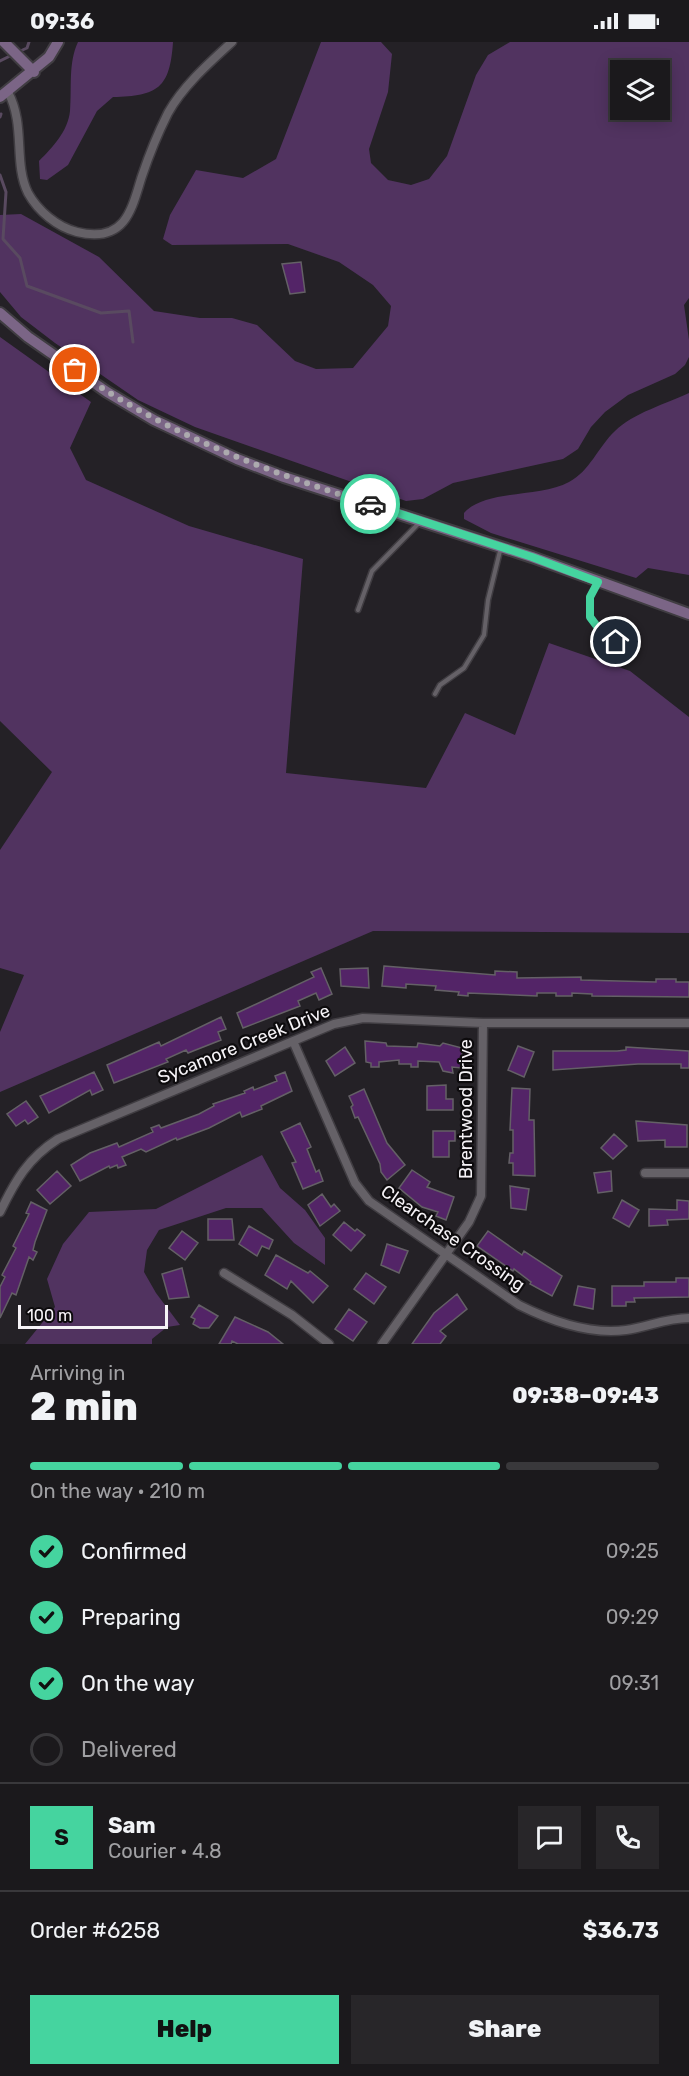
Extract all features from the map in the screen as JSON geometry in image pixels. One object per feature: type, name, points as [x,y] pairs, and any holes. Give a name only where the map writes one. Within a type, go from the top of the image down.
[{"type":"street","points":[[4,42],[34,72]]},
{"type":"street","points":[[58,42],[53,52],[34,72],[4,94],[18,118],[22,173],[28,192],[38,207],[56,223],[90,236],[105,234],[122,223],[130,212],[149,157],[169,112],[186,88],[231,42]]},
{"type":"street","points":[[0,313],[28,337],[107,392],[163,425],[284,477],[422,520],[689,614]]},
{"type":"street","name":"Sycamore Creek Drive","points":[[0,1212],[16,1179],[30,1159],[58,1139],[334,1024],[363,1018],[483,1023],[689,1023]]},
{"type":"street","name":"Brentwood Drive","points":[[382,1344],[469,1222],[481,1196],[483,1023]]},
{"type":"street","name":"Clearchase Crossing","points":[[293,1041],[361,1193],[369,1201],[519,1305],[544,1318],[584,1329],[626,1330],[673,1318],[689,1318]]},
{"type":"street","points":[[645,1173],[689,1173]]},
{"type":"street","points":[[224,1273],[292,1315],[329,1344]]},
{"type":"lane","points":[[358,610],[372,572],[422,520]]},
{"type":"lane","points":[[435,694],[440,686],[464,668],[484,635],[488,600],[501,547]]},
{"type":"lane","points":[[598,582],[590,597],[590,617],[602,633],[616,642]]},
{"type":"shaded area","points":[[78,42],[173,42],[169,70],[159,86],[151,91],[113,97],[97,111],[68,165],[47,180],[40,179],[39,161],[59,138],[69,118],[72,67]]},
{"type":"shaded area","points":[[321,42],[381,42],[392,54],[388,92],[369,149],[371,163],[388,180],[411,185],[429,179],[447,156],[476,75],[488,55],[510,42],[689,42],[689,298],[684,305],[689,357],[685,365],[675,374],[628,395],[605,412],[591,427],[578,449],[563,459],[453,483],[423,499],[406,501],[195,427],[138,400],[21,317],[0,292],[0,215],[21,214],[99,257],[154,311],[200,318],[232,318],[257,325],[295,361],[316,369],[353,368],[388,326],[391,306],[373,285],[339,262],[288,244],[172,245],[163,239],[170,215],[196,170],[243,178],[276,159]]},
{"type":"shaded area","points":[[0,337],[91,402],[70,448],[86,480],[189,526],[303,559],[286,773],[426,788],[465,713],[515,735],[549,643],[630,671],[689,717],[689,933],[373,931],[0,1092],[0,1032],[24,975],[0,968],[0,850],[52,772],[0,721]]},
{"type":"shaded area","points":[[689,393],[689,575],[648,568],[636,578],[491,533],[464,519],[464,513],[473,505],[485,500],[557,487],[569,482],[583,472],[609,437],[622,425],[640,414]]},
{"type":"shaded area","points":[[262,1155],[280,1188],[305,1210],[325,1238],[325,1265],[294,1243],[262,1208],[226,1208],[159,1230],[147,1250],[144,1272],[156,1293],[180,1325],[167,1327],[152,1339],[152,1344],[25,1344],[55,1307],[47,1279],[63,1244],[89,1212],[156,1209]]},
{"type":"building","points":[[301,262],[305,292],[290,294],[282,264]]},
{"type":"building","points":[[384,966],[495,975],[495,971],[517,972],[517,978],[581,977],[581,980],[656,982],[656,979],[676,979],[676,982],[689,982],[689,997],[592,996],[592,994],[572,993],[572,996],[556,996],[556,993],[537,993],[537,996],[468,993],[468,996],[458,995],[459,992],[435,990],[436,986],[406,984],[406,988],[382,986]]},
{"type":"building","points":[[321,968],[332,994],[319,1000],[316,993],[298,1001],[300,1006],[243,1028],[237,1013],[314,977],[311,972]]},
{"type":"building","points":[[368,968],[369,988],[341,986],[340,969]]},
{"type":"building","points":[[221,1017],[226,1029],[218,1032],[221,1040],[188,1053],[186,1050],[166,1059],[168,1062],[114,1083],[107,1065],[159,1042],[161,1046]]},
{"type":"building","points":[[365,1041],[386,1043],[387,1046],[417,1047],[418,1043],[440,1046],[443,1043],[462,1048],[462,1068],[452,1067],[453,1073],[443,1071],[439,1062],[418,1061],[418,1067],[411,1067],[411,1064],[399,1064],[399,1060],[379,1062],[379,1067],[371,1067],[371,1063],[366,1062]]},
{"type":"building","points":[[518,1046],[534,1052],[524,1077],[508,1070]]},
{"type":"building","points":[[345,1047],[355,1063],[335,1076],[326,1061]]},
{"type":"building","points":[[626,1047],[689,1051],[689,1068],[681,1068],[681,1064],[638,1064],[553,1070],[553,1051],[617,1051],[626,1050]]},
{"type":"building","points":[[94,1072],[103,1090],[92,1095],[90,1090],[49,1113],[40,1096]]},
{"type":"building","points":[[285,1072],[292,1091],[261,1106],[262,1109],[242,1117],[240,1112],[209,1128],[177,1140],[176,1138],[146,1152],[141,1149],[122,1157],[126,1165],[118,1168],[117,1165],[110,1168],[109,1166],[80,1181],[71,1165],[90,1153],[117,1143],[119,1147],[153,1132],[151,1128],[159,1125],[161,1128],[199,1114],[214,1106],[213,1104],[245,1093],[244,1091],[253,1087],[254,1090],[277,1081],[275,1076]]},
{"type":"building","points":[[446,1085],[446,1099],[453,1099],[453,1110],[427,1110],[427,1086]]},
{"type":"building","points":[[512,1088],[530,1089],[529,1120],[534,1120],[535,1176],[513,1175],[513,1163],[509,1163],[510,1153],[513,1153],[513,1130],[510,1130]]},
{"type":"building","points":[[364,1089],[387,1143],[405,1165],[387,1180],[381,1172],[380,1164],[358,1117],[355,1118],[351,1107],[353,1105],[349,1096]]},
{"type":"building","points":[[26,1101],[38,1117],[28,1124],[25,1120],[16,1126],[7,1114]]},
{"type":"building","points":[[636,1121],[687,1125],[687,1147],[665,1147],[665,1140],[638,1141]]},
{"type":"building","points":[[300,1123],[311,1147],[307,1149],[316,1172],[319,1170],[323,1181],[303,1189],[292,1163],[296,1162],[281,1132]]},
{"type":"building","points":[[433,1131],[455,1131],[455,1141],[449,1141],[449,1157],[433,1157]]},
{"type":"building","points":[[614,1134],[627,1146],[613,1159],[601,1148]]},
{"type":"building","points":[[412,1170],[430,1182],[427,1187],[454,1197],[446,1220],[436,1216],[438,1212],[422,1207],[399,1188]]},
{"type":"building","points":[[57,1171],[71,1186],[50,1204],[37,1190]]},
{"type":"building","points":[[611,1171],[612,1191],[598,1193],[594,1173]]},
{"type":"building","points":[[510,1186],[529,1189],[526,1210],[511,1208]]},
{"type":"building","points":[[322,1194],[331,1207],[334,1204],[340,1211],[320,1226],[308,1205]]},
{"type":"building","points":[[622,1200],[639,1210],[629,1227],[613,1218]]},
{"type":"building","points":[[677,1200],[689,1201],[689,1219],[667,1220],[668,1225],[649,1226],[649,1209],[677,1210]]},
{"type":"building","points":[[31,1202],[47,1210],[33,1250],[37,1252],[33,1260],[29,1257],[16,1295],[12,1293],[0,1318],[0,1287],[5,1277],[2,1275],[16,1248],[13,1246],[29,1214],[26,1213]]},
{"type":"building","points":[[208,1219],[232,1219],[234,1240],[208,1240]]},
{"type":"building","points":[[344,1222],[355,1231],[357,1229],[365,1235],[351,1251],[333,1235]]},
{"type":"building","points":[[249,1226],[273,1240],[269,1249],[262,1246],[257,1256],[239,1244]]},
{"type":"building","points":[[182,1231],[198,1243],[185,1260],[169,1248]]},
{"type":"building","points":[[488,1231],[522,1255],[524,1251],[562,1276],[552,1296],[530,1284],[531,1282],[514,1269],[513,1271],[477,1246]]},
{"type":"building","points":[[387,1244],[408,1251],[399,1273],[381,1265]]},
{"type":"building","points":[[276,1255],[308,1273],[310,1271],[328,1286],[313,1303],[291,1281],[287,1289],[265,1275]]},
{"type":"building","points":[[182,1268],[189,1297],[169,1299],[162,1274]]},
{"type":"building","points":[[366,1273],[386,1287],[374,1304],[354,1289]]},
{"type":"building","points":[[676,1278],[689,1278],[689,1297],[634,1298],[635,1302],[626,1302],[626,1306],[612,1306],[612,1286],[644,1286],[644,1282],[676,1282]]},
{"type":"building","points":[[578,1286],[595,1289],[593,1309],[574,1305]]},
{"type":"building","points":[[457,1294],[467,1309],[440,1331],[446,1336],[440,1344],[412,1344],[434,1313]]},
{"type":"building","points":[[199,1305],[218,1316],[209,1328],[200,1328],[193,1324],[195,1319],[191,1317]]},
{"type":"building","points":[[349,1309],[367,1322],[353,1341],[335,1329]]},
{"type":"building","points":[[235,1317],[268,1332],[283,1344],[238,1344],[232,1341],[231,1344],[219,1344]]},
{"type":"waterway","points":[[18,52],[27,48],[29,42]]},
{"type":"waterway","points":[[0,61],[12,55]]},
{"type":"waterway","points":[[0,175],[6,192],[3,239],[20,258],[27,286],[101,313],[129,311],[133,342]]},
{"type":"way so far","points":[[75,370],[138,411],[181,434],[284,477],[370,504]]},
{"type":"route","points":[[370,504],[532,557],[598,582],[590,597],[588,609],[590,617],[602,633],[616,642]]}]
